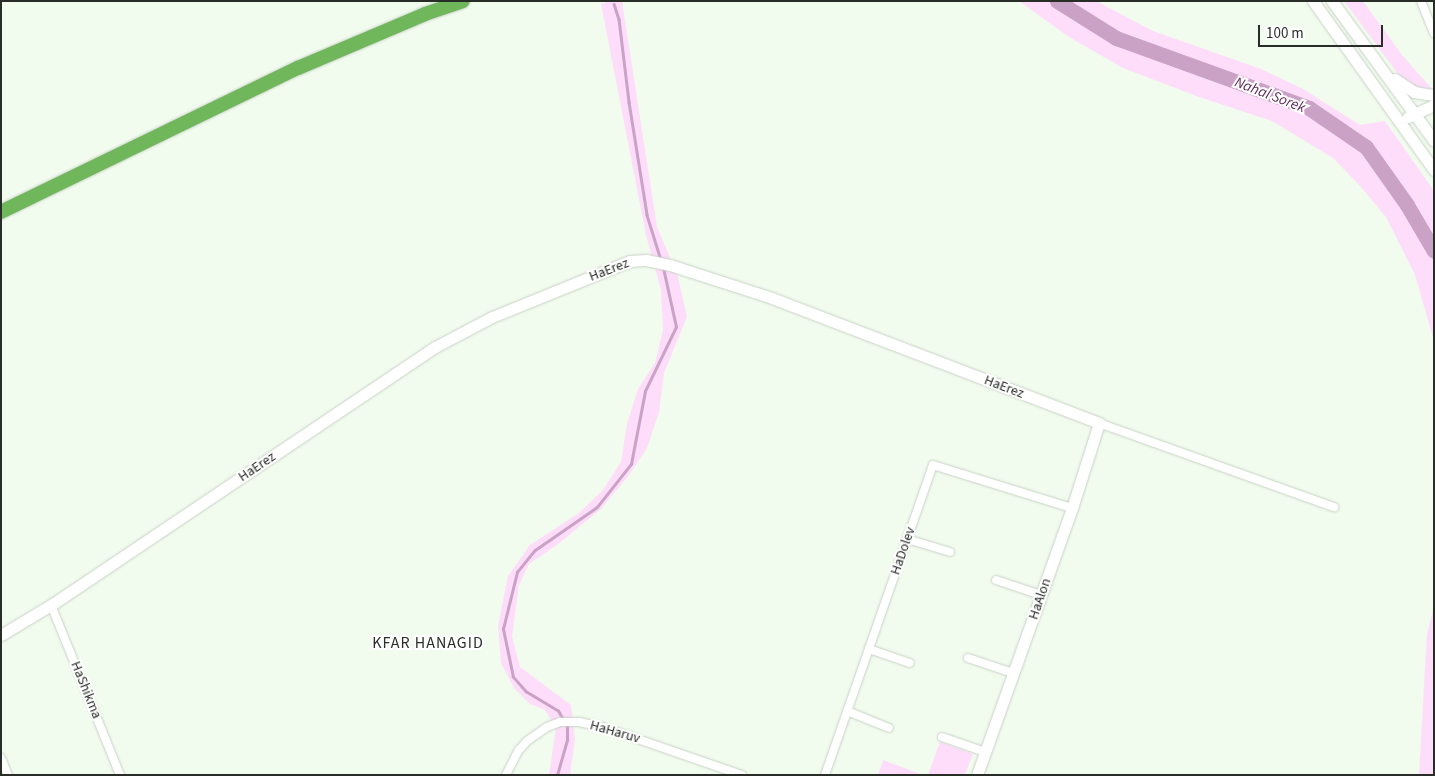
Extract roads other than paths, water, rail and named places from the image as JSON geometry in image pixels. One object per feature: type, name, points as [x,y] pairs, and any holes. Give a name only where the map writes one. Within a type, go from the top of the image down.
[{"type":"highway","points":[[1,212],[110,161],[298,68],[424,14],[463,1]]},
{"type":"street","points":[[1313,1],[1434,170]]},
{"type":"street","points":[[1332,1],[1434,141]]},
{"type":"street","points":[[1421,1],[1434,33]]},
{"type":"street","points":[[1376,61],[1407,88],[1422,94],[1434,95]]},
{"type":"street","points":[[1400,121],[1434,104]]},
{"type":"street","name":"HaErez","points":[[1,635],[51,605],[435,346],[492,317],[630,261],[655,261],[772,298],[1099,423],[1334,507]]},
{"type":"street","name":"HaAlon","points":[[978,775],[1072,508],[1099,423]]},
{"type":"street","name":"HaDolev","points":[[825,775],[933,465],[1072,508]]},
{"type":"street","points":[[907,539],[950,552]]},
{"type":"street","points":[[996,580],[1041,595]]},
{"type":"street","name":"HaShikma","points":[[51,605],[120,775]]},
{"type":"street","points":[[869,650],[910,663]]},
{"type":"street","points":[[968,658],[1014,673]]},
{"type":"street","points":[[847,712],[889,728]]},
{"type":"street","name":"HaHaruv","points":[[506,775],[519,750],[527,741],[556,723],[572,722],[603,727],[742,775]]},
{"type":"street","points":[[942,736],[986,752]]},
{"type":"street","points":[[1,758],[8,775]]},
{"type":"waterway","name":"Nahal Sorek","points":[[1057,1],[1116,38],[1309,108],[1366,147],[1407,205],[1434,251]]},
{"type":"waterway","points":[[614,4],[619,19],[629,102],[647,215],[661,260]]},
{"type":"waterway","points":[[557,775],[567,739],[567,727],[558,711],[526,692],[513,677],[503,629],[517,572],[535,550],[597,507],[631,464],[645,391],[676,327],[663,268]]},
{"type":"district","name":"KFAR HANAGID","points":[[428,643]]}]
